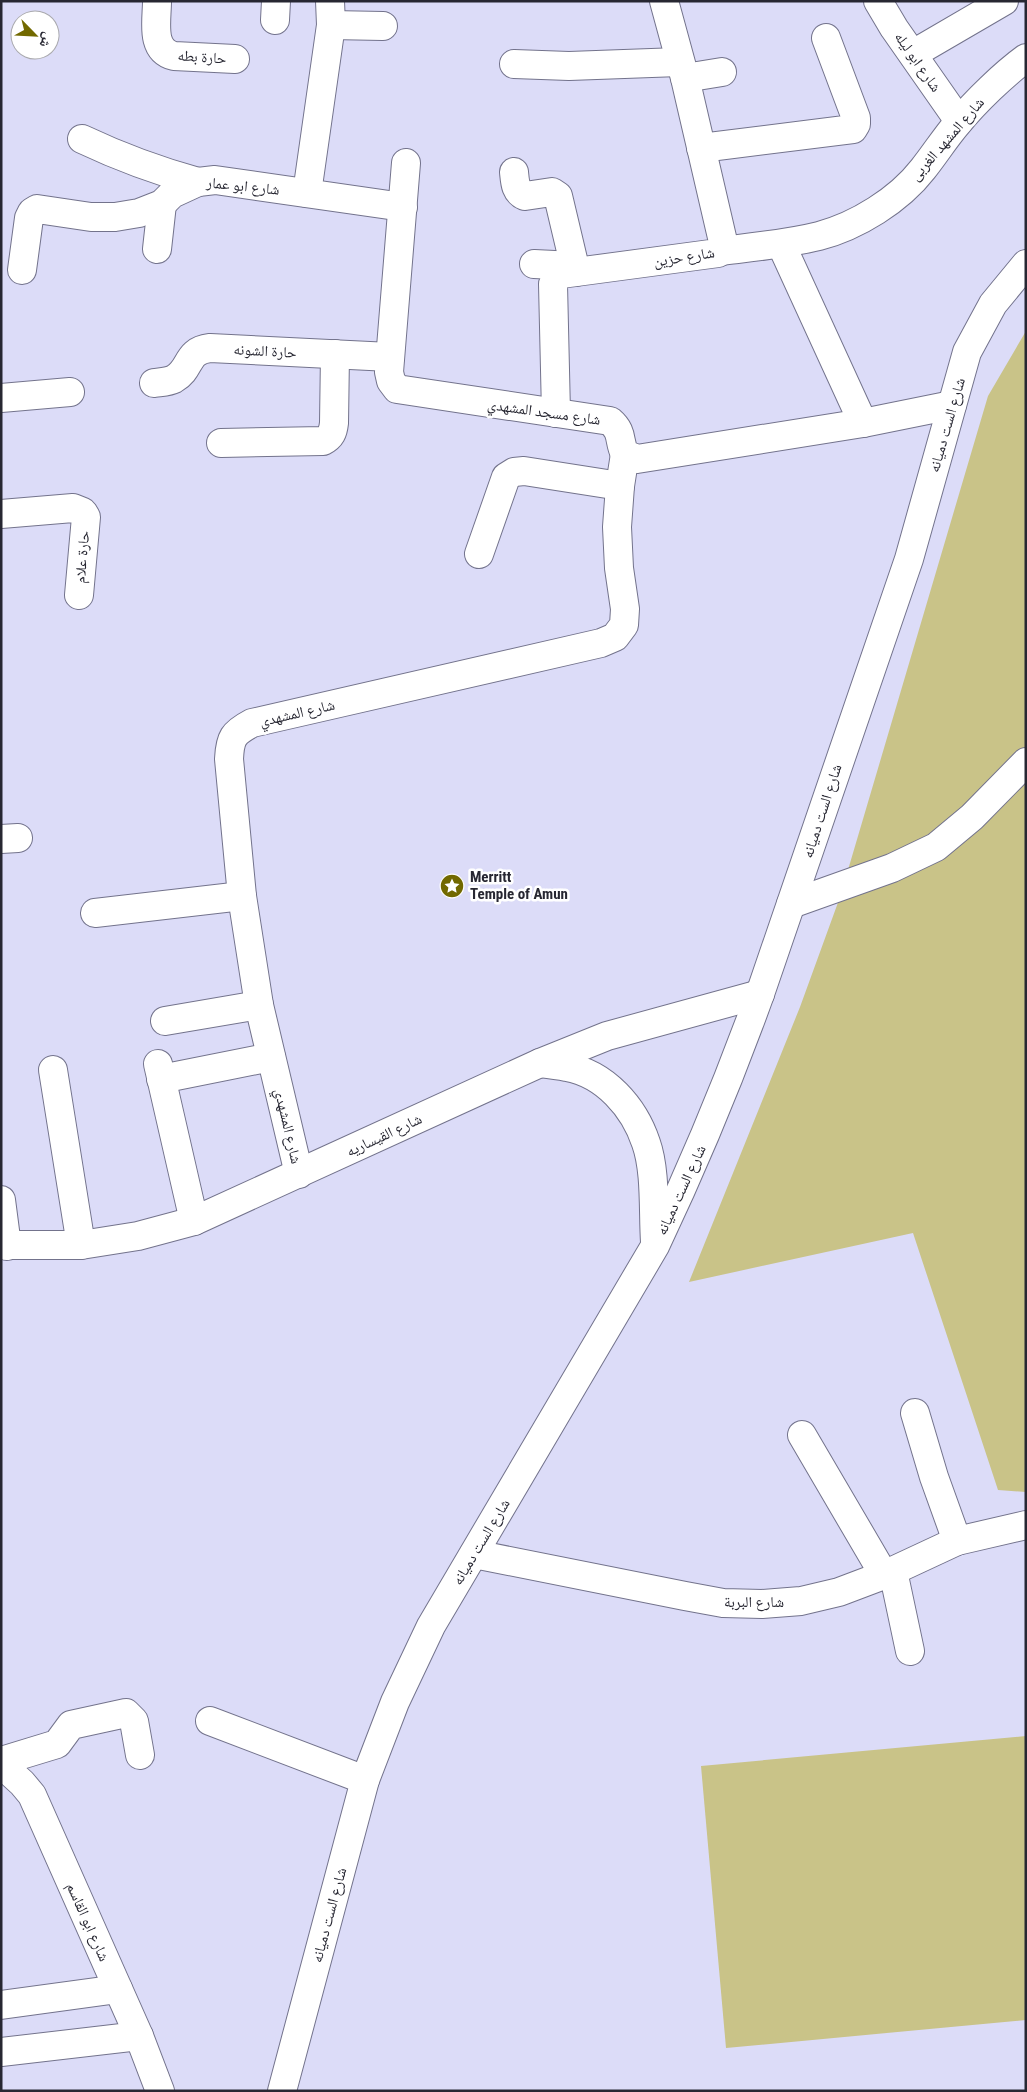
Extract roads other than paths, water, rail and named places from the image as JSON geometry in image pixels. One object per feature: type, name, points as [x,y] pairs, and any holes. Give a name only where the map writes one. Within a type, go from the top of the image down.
[{"type":"street","name":"حارة بطه","points":[[157,1],[156,40],[166,54],[234,59]]},
{"type":"street","name":"شارع حزين","points":[[556,413],[554,284],[556,278],[575,269],[722,251],[723,242],[664,1]]},
{"type":"street","name":"شارع ابو ليله","points":[[878,1],[894,28],[959,121]]},
{"type":"street","points":[[913,54],[1004,1]]},
{"type":"street","points":[[308,193],[330,13],[383,26]]},
{"type":"street","points":[[701,148],[853,129],[856,124],[856,118],[826,38]]},
{"type":"street","name":"شارع المشهد الغربى","points":[[722,251],[781,244],[820,236],[851,224],[892,198],[922,171],[959,121],[1014,66],[1026,58]]},
{"type":"street","points":[[514,64],[722,72]]},
{"type":"street","points":[[82,138],[143,165],[198,182]]},
{"type":"street","name":"شارع مسجد المشهدي","points":[[406,163],[390,357],[389,372],[391,382],[397,389],[610,421],[617,427],[625,454]]},
{"type":"street","points":[[514,172],[516,188],[522,195],[552,192],[558,196],[575,269],[534,264]]},
{"type":"street","name":"شارع ابو عمار","points":[[22,270],[29,218],[32,212],[37,209],[91,217],[115,217],[139,213],[162,204],[172,194],[198,182],[215,180],[403,207]]},
{"type":"street","points":[[156,248],[162,204]]},
{"type":"street","points":[[781,244],[863,423]]},
{"type":"street","name":"شارع الست دميانه","points":[[282,2091],[365,1780],[395,1702],[431,1626],[655,1246],[712,1122],[760,994],[909,558],[967,352],[994,304],[1026,264]]},
{"type":"street","name":"حارة الشونه","points":[[154,383],[172,380],[181,374],[192,355],[200,349],[390,357]]},
{"type":"street","points":[[221,443],[323,441],[329,438],[333,431],[334,423],[334,354]]},
{"type":"street","points":[[1,398],[70,392]]},
{"type":"street","points":[[625,454],[636,459],[863,423],[952,405]]},
{"type":"street","name":"شارع المشهدي","points":[[299,1174],[259,1005],[242,896],[229,743],[238,730],[252,723],[601,643],[615,637],[624,625],[625,609],[619,568],[617,527],[625,454]]},
{"type":"street","points":[[479,554],[506,478],[514,472],[524,471],[620,486]]},
{"type":"street","name":"حارة علام","points":[[1,514],[73,508],[83,512],[86,517],[79,595]]},
{"type":"street","points":[[791,904],[892,868],[936,847],[972,817],[1026,762]]},
{"type":"street","points":[[95,913],[242,896]]},
{"type":"street","name":"شارع القيساريه","points":[[4,1245],[81,1245],[138,1236],[194,1221],[540,1063],[607,1036],[760,994]]},
{"type":"street","points":[[164,1021],[259,1005]]},
{"type":"street","points":[[194,1221],[159,1071],[271,1057]]},
{"type":"street","points":[[540,1063],[569,1067],[595,1078],[618,1095],[636,1118],[647,1144],[651,1173],[655,1246]]},
{"type":"street","points":[[53,1070],[81,1245]]},
{"type":"street","points":[[1,1200],[4,1245]]},
{"type":"street","points":[[914,1412],[934,1477],[957,1541]]},
{"type":"street","points":[[802,1435],[889,1573],[910,1651]]},
{"type":"street","name":"شارع البربة","points":[[474,1554],[685,1596],[733,1603],[762,1604],[801,1601],[839,1592],[889,1573],[957,1541],[1026,1525]]},
{"type":"street","points":[[1,1763],[56,1744],[71,1725],[126,1714],[134,1722],[140,1755]]},
{"type":"street","points":[[210,1720],[365,1780]]},
{"type":"street","name":"شارع ابو القاسم","points":[[1,1763],[32,1795],[139,2036],[160,2091]]},
{"type":"street","points":[[1,2005],[118,1989]]},
{"type":"street","points":[[1,2052],[139,2036]]},
{"type":"place","name":"Merritt Temple of Amun","points":[[452,886]]}]
